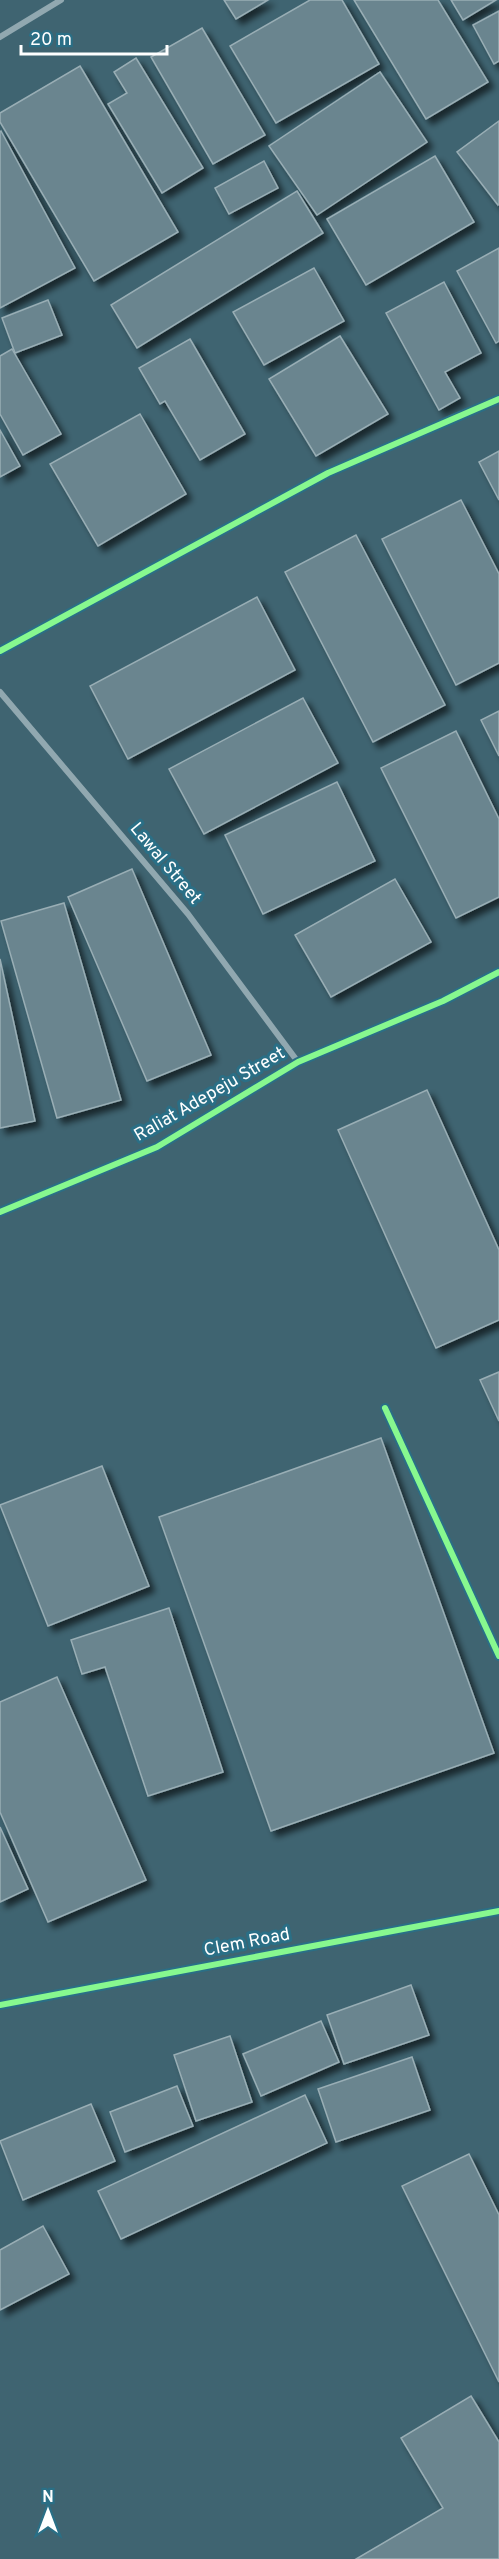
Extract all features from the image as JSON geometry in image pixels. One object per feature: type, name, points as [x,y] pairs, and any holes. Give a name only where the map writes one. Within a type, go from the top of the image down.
[{"type":"street","points":[[0,37],[61,0]]},
{"type":"street","points":[[0,651],[328,473],[499,399]]},
{"type":"street","name":"Lawal Street","points":[[0,692],[188,914],[298,1062]]},
{"type":"street","name":"Raliat Adepeju Street","points":[[0,1212],[156,1147],[298,1062],[443,1001],[499,972]]},
{"type":"street","points":[[385,1408],[499,1656]]},
{"type":"street","name":"Clem Road","points":[[0,2005],[499,1911]]},
{"type":"building","points":[[224,0],[268,0],[236,19]]},
{"type":"building","points":[[310,0],[342,0],[379,64],[276,123],[230,46]]},
{"type":"building","points":[[354,0],[438,0],[488,82],[426,119]]},
{"type":"building","points":[[451,0],[496,0],[463,20]]},
{"type":"building","points":[[499,11],[499,61],[494,64],[473,25]]},
{"type":"building","points":[[202,28],[265,135],[213,164],[151,57]]},
{"type":"building","points":[[136,58],[203,168],[162,193],[108,104],[127,93],[114,72]]},
{"type":"building","points":[[80,66],[178,232],[94,281],[0,122],[0,113]]},
{"type":"building","points":[[380,72],[427,142],[317,215],[269,146]]},
{"type":"building","points":[[499,121],[499,204],[498,205],[457,152]]},
{"type":"building","points":[[0,132],[75,268],[0,308]]},
{"type":"building","points":[[435,156],[474,222],[366,285],[327,219]]},
{"type":"building","points":[[264,161],[278,188],[229,214],[215,188]]},
{"type":"building","points":[[297,191],[323,233],[137,348],[111,305]]},
{"type":"building","points":[[499,248],[499,341],[496,343],[457,271]]},
{"type":"building","points":[[314,268],[344,321],[264,365],[233,312]]},
{"type":"building","points":[[444,282],[481,353],[445,372],[460,398],[439,410],[386,313]]},
{"type":"building","points":[[48,300],[62,335],[15,353],[2,318]]},
{"type":"building","points":[[340,336],[388,414],[316,456],[269,379]]},
{"type":"building","points":[[190,339],[245,434],[200,460],[165,401],[160,404],[139,368]]},
{"type":"building","points":[[12,349],[61,434],[23,455],[0,414],[0,356]]},
{"type":"building","points":[[140,414],[186,494],[98,546],[50,464]]},
{"type":"building","points":[[0,430],[20,466],[0,477]]},
{"type":"building","points":[[499,451],[499,500],[479,462]]},
{"type":"building","points":[[461,500],[499,574],[499,663],[456,685],[382,539]]},
{"type":"building","points":[[356,535],[445,705],[373,742],[285,572]]},
{"type":"building","points":[[257,597],[295,670],[128,759],[90,686]]},
{"type":"building","points":[[303,698],[338,763],[204,834],[169,769]]},
{"type":"building","points":[[499,711],[499,756],[481,720]]},
{"type":"building","points":[[456,731],[499,819],[499,897],[456,918],[381,768]]},
{"type":"building","points":[[337,782],[375,861],[263,914],[225,835]]},
{"type":"building","points":[[132,869],[211,1055],[147,1081],[68,897]]},
{"type":"building","points":[[395,879],[431,942],[331,997],[295,935]]},
{"type":"building","points":[[64,903],[121,1100],[57,1118],[1,921]]},
{"type":"building","points":[[0,959],[35,1121],[0,1128]]},
{"type":"building","points":[[427,1090],[499,1250],[499,1320],[436,1348],[338,1130]]},
{"type":"building","points":[[499,1372],[499,1421],[480,1380]]},
{"type":"building","points":[[381,1438],[494,1753],[271,1831],[159,1517]]},
{"type":"building","points":[[102,1466],[149,1586],[48,1626],[0,1505]]},
{"type":"building","points":[[169,1608],[223,1772],[148,1796],[105,1667],[82,1674],[71,1640]]},
{"type":"building","points":[[57,1677],[146,1880],[48,1922],[0,1812],[0,1702]]},
{"type":"building","points":[[0,1827],[28,1889],[0,1902]]},
{"type":"building","points":[[411,1985],[429,2035],[344,2064],[327,2015]]},
{"type":"building","points":[[321,2021],[339,2062],[261,2096],[243,2054]]},
{"type":"building","points":[[230,2036],[252,2102],[196,2121],[174,2055]]},
{"type":"building","points":[[412,2057],[430,2110],[336,2142],[318,2089]]},
{"type":"building","points":[[177,2086],[193,2126],[125,2152],[110,2112]]},
{"type":"building","points":[[305,2095],[327,2143],[121,2239],[98,2191]]},
{"type":"building","points":[[91,2104],[115,2161],[23,2200],[0,2141]]},
{"type":"building","points":[[469,2154],[499,2215],[499,2382],[402,2186]]},
{"type":"building","points":[[43,2226],[69,2274],[0,2310],[0,2250]]},
{"type":"building","points":[[471,2396],[499,2442],[499,2559],[356,2559],[443,2508],[401,2438]]},
{"type":"cycle path","points":[[0,651],[328,473],[499,399]]},
{"type":"cycle path","points":[[0,1212],[157,1147],[298,1062],[443,1001],[499,972]]},
{"type":"cycle path","points":[[385,1408],[499,1656]]},
{"type":"cycle path","points":[[0,2005],[499,1911]]}]
